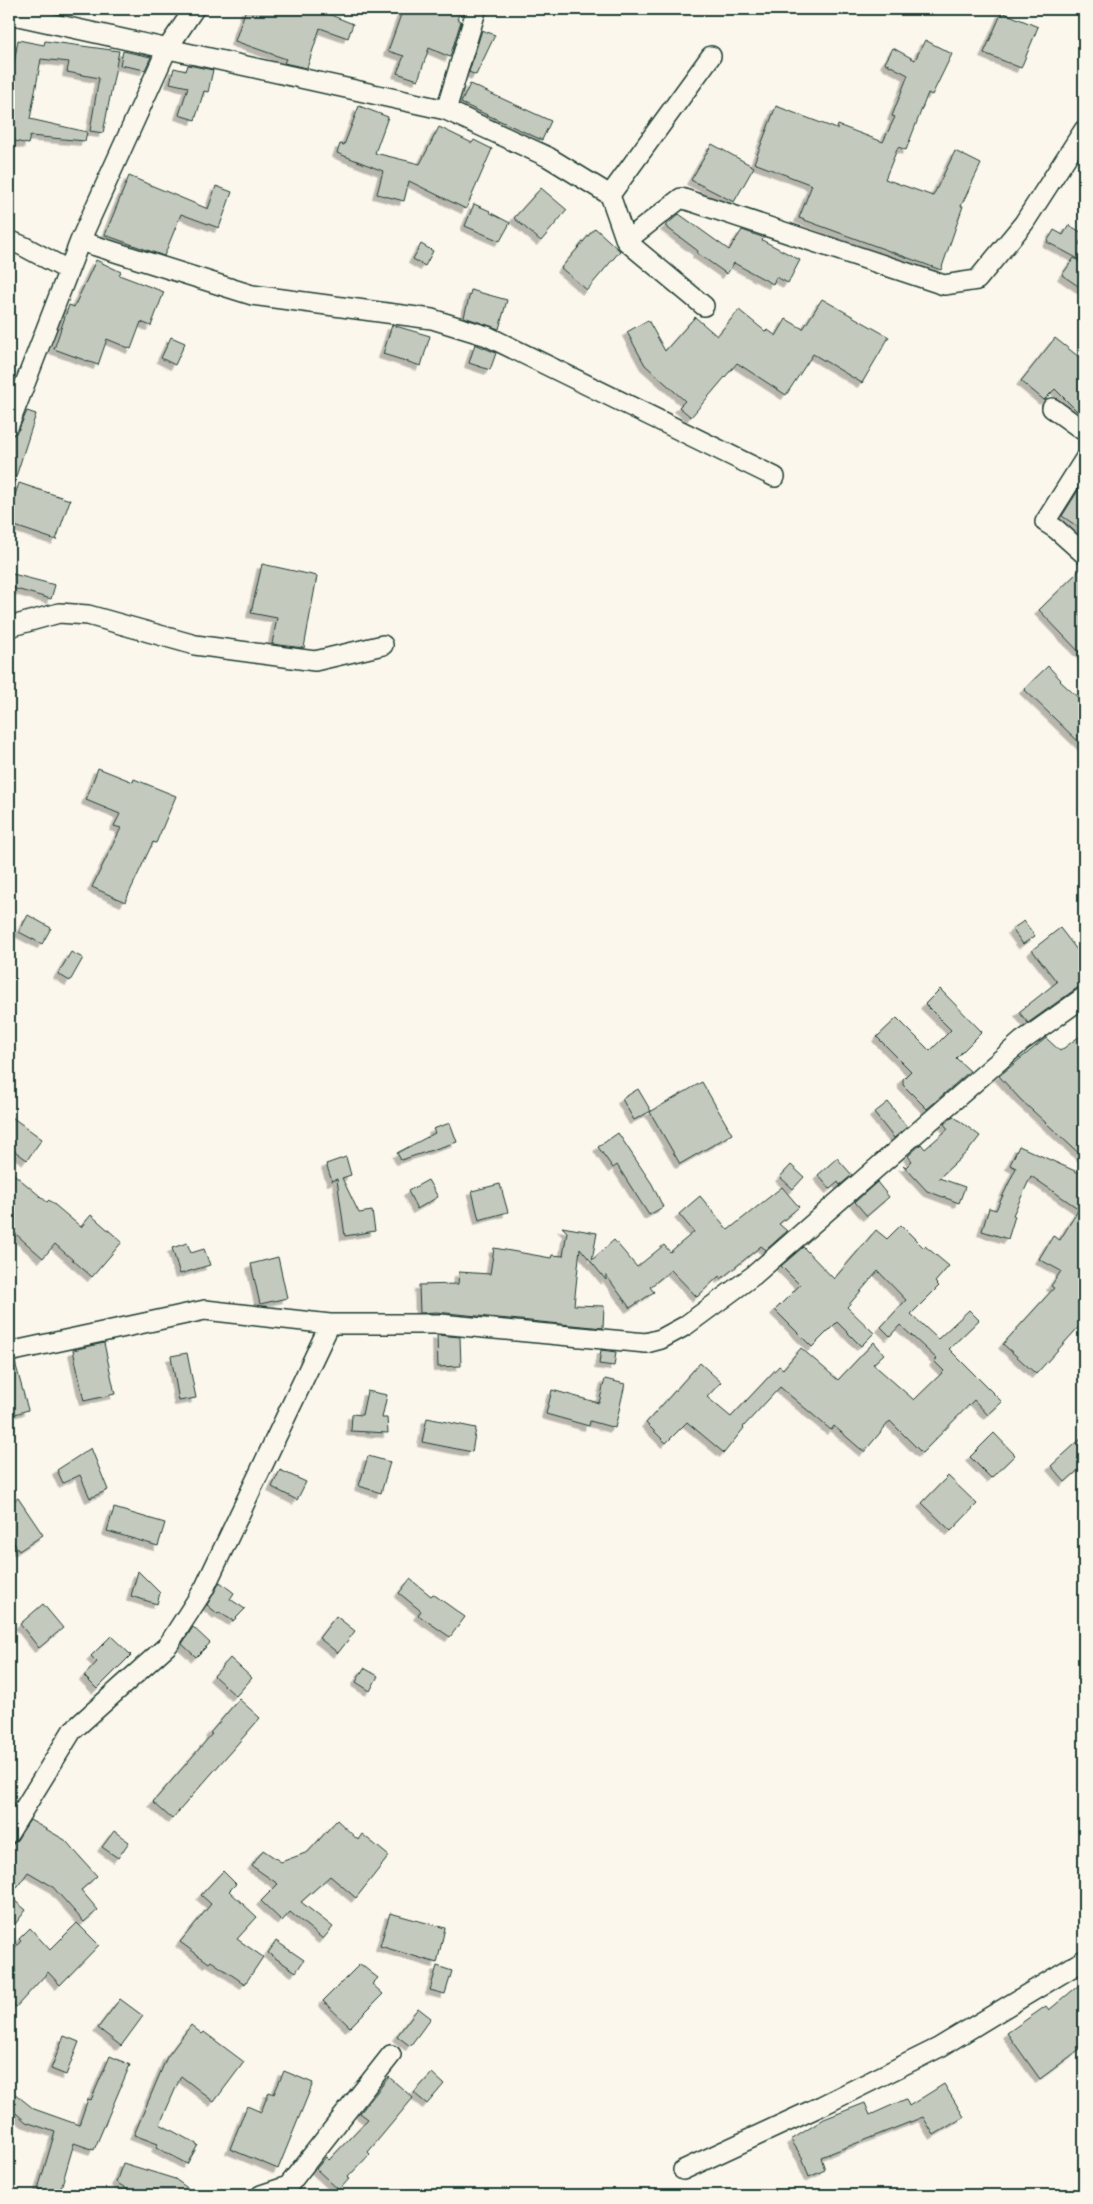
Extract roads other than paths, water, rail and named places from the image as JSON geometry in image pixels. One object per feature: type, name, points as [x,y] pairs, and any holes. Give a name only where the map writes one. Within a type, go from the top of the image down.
[{"type":"street","points":[[9,425],[80,241],[167,49],[194,9]]},
{"type":"street","points":[[446,110],[476,11]]},
{"type":"street","points":[[9,14],[446,110],[548,157],[610,195],[626,241],[704,306]]},
{"type":"street","points":[[610,195],[711,56]]},
{"type":"street","points":[[626,241],[682,198],[944,285],[977,280],[1024,223],[1084,130]]},
{"type":"street","points":[[9,240],[68,270]]},
{"type":"street","points":[[80,241],[252,295],[432,319],[487,336],[775,477]]},
{"type":"street","points":[[1052,408],[1084,431]]},
{"type":"street","points":[[1084,460],[1045,522],[1056,529],[1084,554]]},
{"type":"street","points":[[9,627],[59,613],[88,615],[195,646],[315,661],[383,645]]},
{"type":"street","points":[[9,1352],[205,1310],[330,1324],[440,1324],[646,1343],[661,1339],[685,1326],[754,1275],[1022,1041],[1084,997]]},
{"type":"street","points":[[9,1833],[72,1731],[168,1646],[204,1589],[330,1324]]},
{"type":"street","points":[[683,2170],[940,2048],[1084,1960]]},
{"type":"street","points":[[261,2195],[288,2186],[391,2055]]}]
